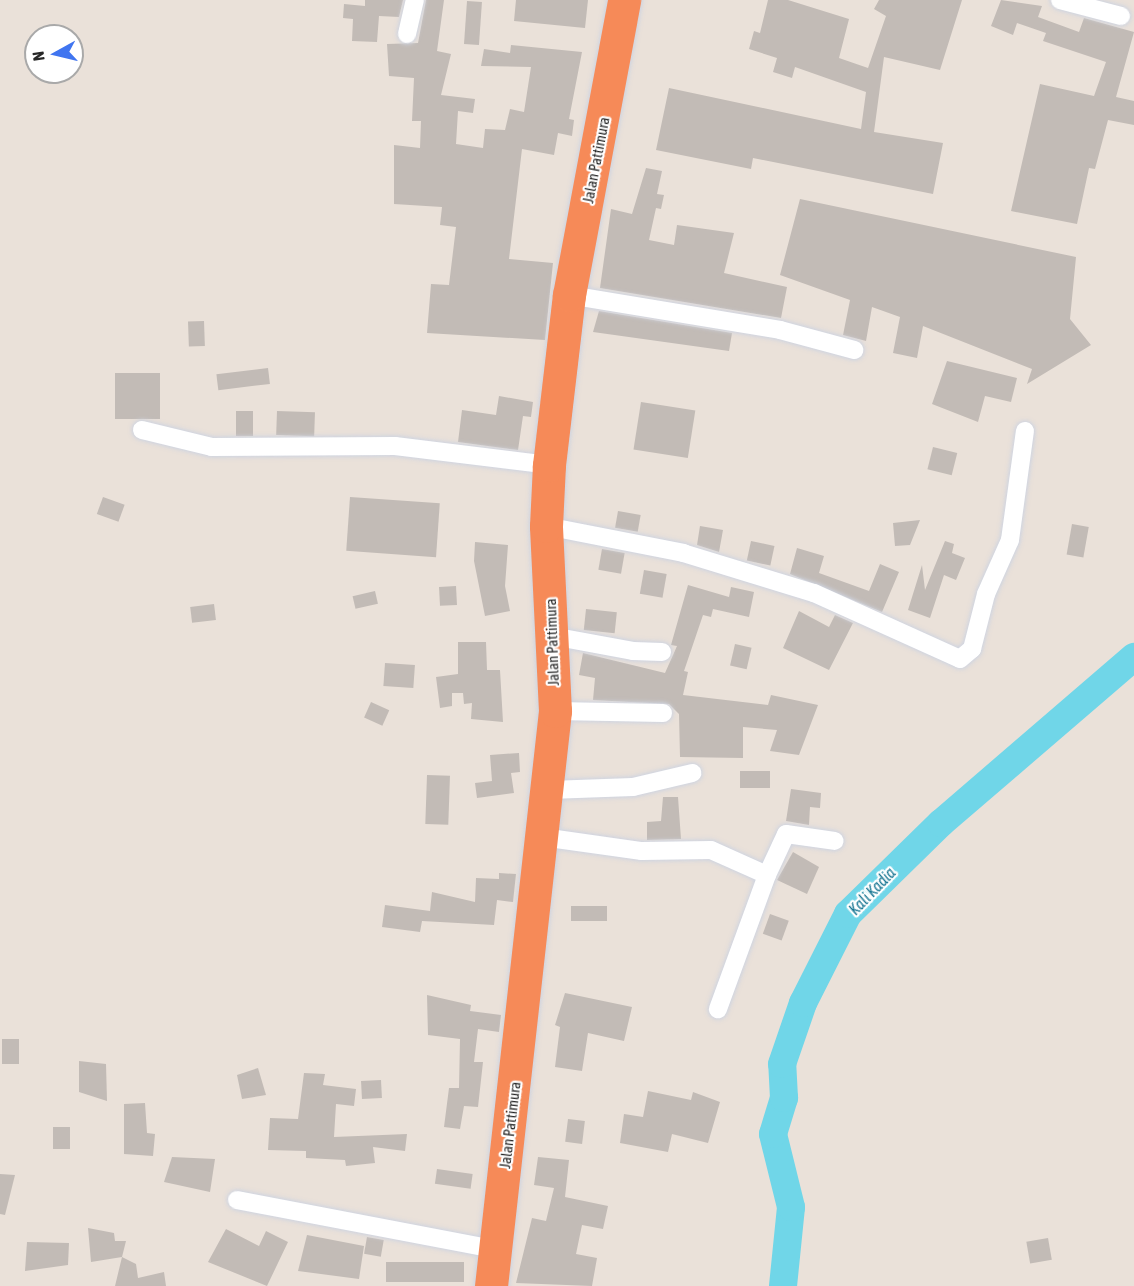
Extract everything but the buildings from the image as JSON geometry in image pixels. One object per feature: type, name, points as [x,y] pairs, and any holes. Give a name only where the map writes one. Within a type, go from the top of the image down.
[{"type":"highway","name":"Jalan Pattimura","points":[[491,1286],[549,790],[555,711],[546,526],[549,465],[569,294],[624,0]]},
{"type":"street","points":[[407,34],[415,0]]},
{"type":"street","points":[[1060,0],[1120,16]]},
{"type":"street","points":[[569,294],[780,330],[855,351]]},
{"type":"street","points":[[142,430],[212,447],[395,446],[549,465]]},
{"type":"street","points":[[546,526],[683,553],[814,593],[960,659],[972,649],[986,594],[1010,540],[1025,431]]},
{"type":"street","points":[[552,636],[633,651],[662,652]]},
{"type":"street","points":[[555,711],[663,713]]},
{"type":"street","points":[[549,790],[633,787],[692,773]]},
{"type":"street","points":[[718,1009],[767,875],[786,834],[835,841]]},
{"type":"street","points":[[542,837],[642,851],[711,850],[767,875]]},
{"type":"street","points":[[237,1200],[495,1249]]},
{"type":"waterway","name":"Kali Kadia","points":[[783,1286],[791,1207],[773,1134],[784,1098],[782,1064],[803,1003],[848,914],[941,823],[1134,657]]}]
